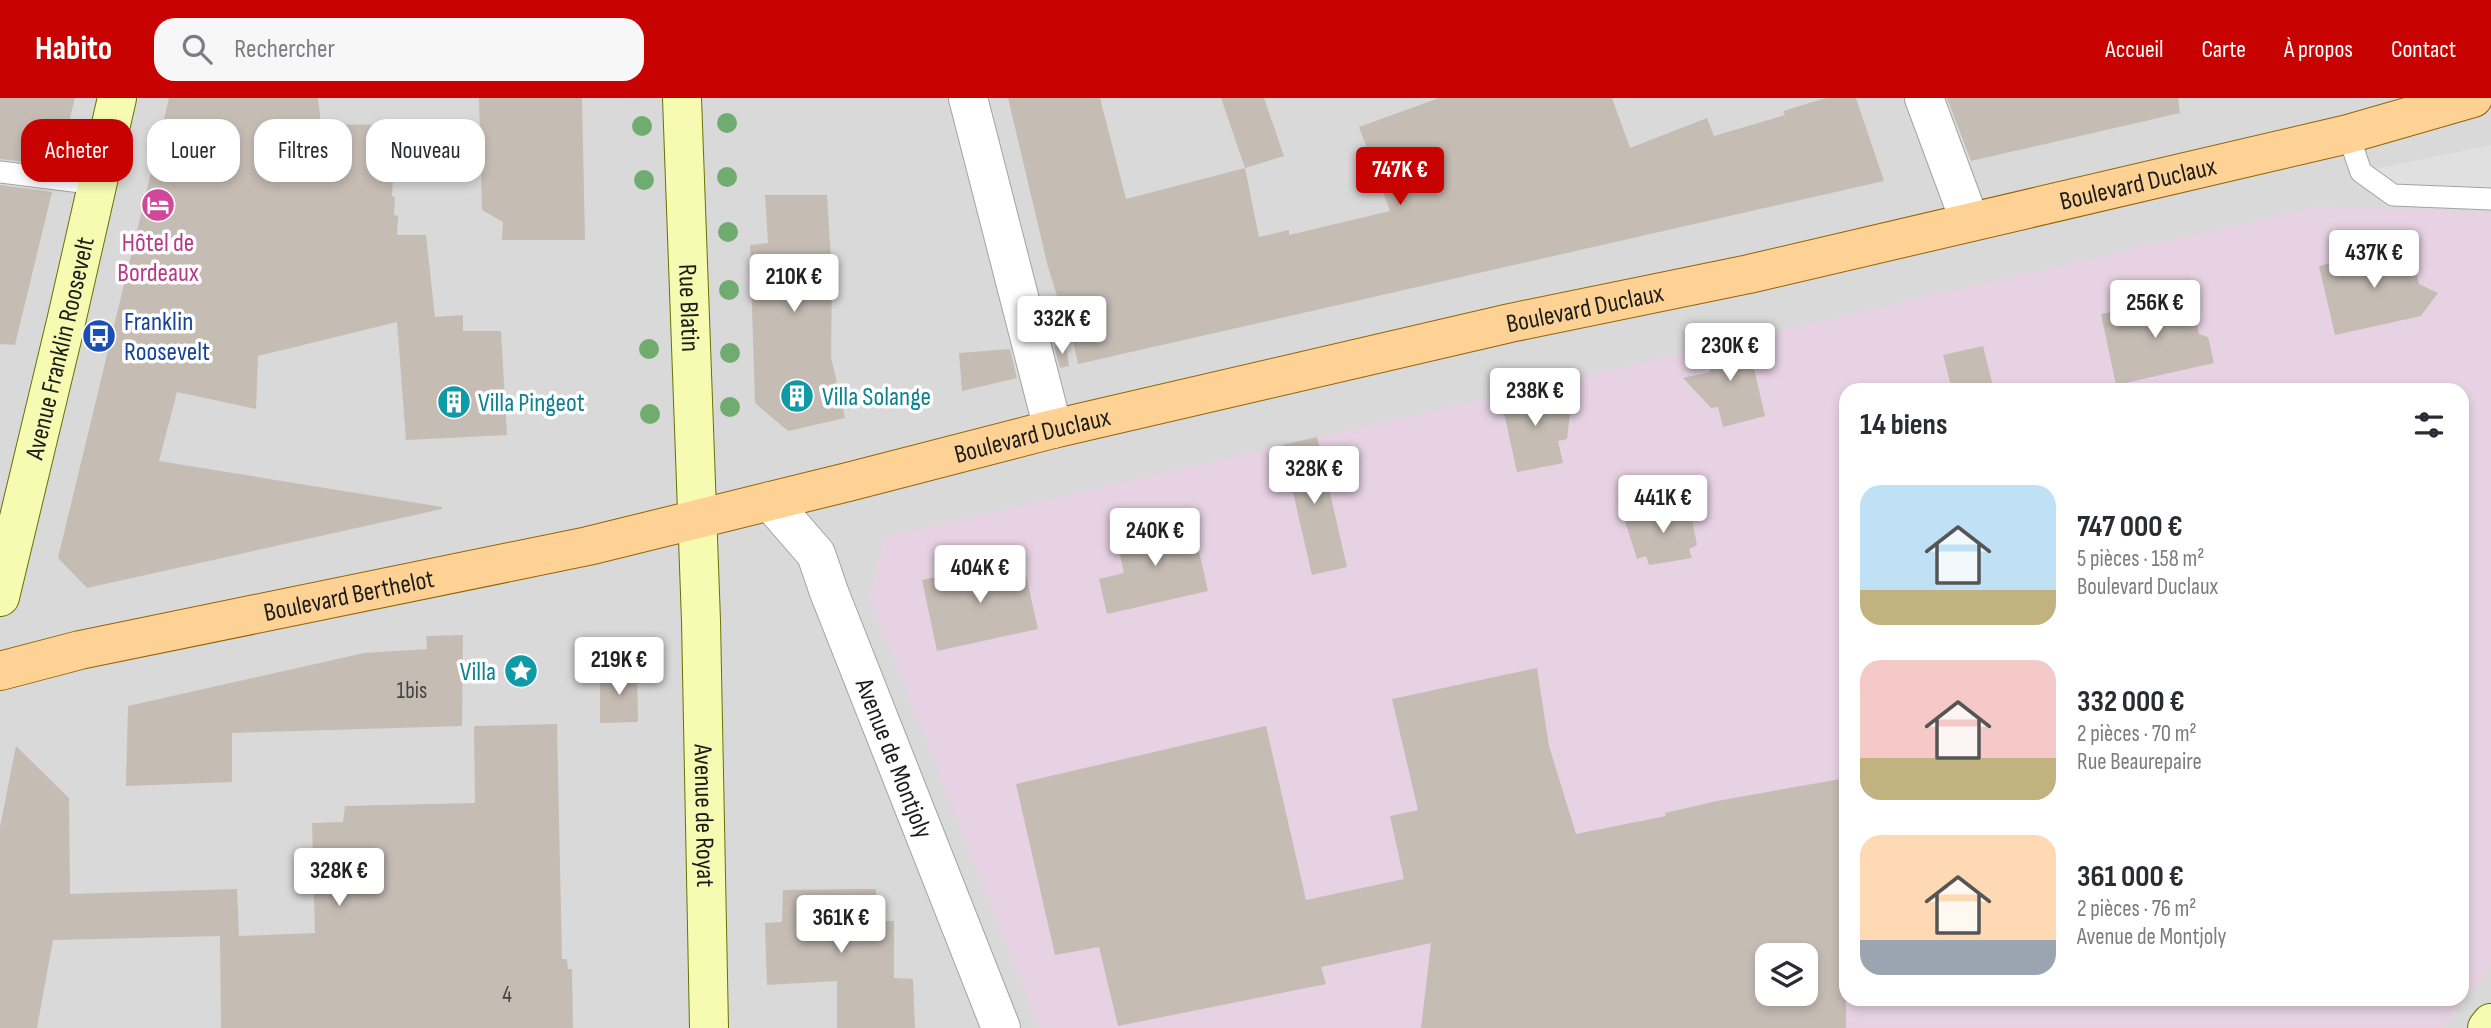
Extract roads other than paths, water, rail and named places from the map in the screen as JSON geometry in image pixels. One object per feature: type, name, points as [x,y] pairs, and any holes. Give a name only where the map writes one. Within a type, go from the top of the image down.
[{"type":"main road","name":"Boulevard Duclaux","points":[[696,519],[1052,429],[1510,323],[1749,274],[2348,134],[2473,98]]},
{"type":"main road","name":"Boulevard Berthelot","points":[[0,671],[80,650],[587,546],[696,519]]},
{"type":"street","name":"Avenue Franklin Roosevelt","points":[[0,597],[117,98]]},
{"type":"street","name":"Rue Blatin","points":[[682,98],[696,519]]},
{"type":"street","points":[[968,98],[1052,429]]},
{"type":"street","points":[[1924,98],[1970,222]]},
{"type":"street","name":"Avenue de Montjoly","points":[[770,502],[816,554],[1000,1028]]},
{"type":"street","name":"Avenue de Royat","points":[[696,519],[701,621],[709,1028]]},
{"type":"street","points":[[2487,1028],[2491,1023]]},
{"type":"lane","points":[[2348,134],[2361,172],[2393,195],[2491,199]]},
{"type":"lane","points":[[0,172],[97,184]]},
{"type":"place","name":"Hôtel de Bordeaux","points":[[158,205]]},
{"type":"place","name":"Franklin Roosevelt","points":[[99,336]]},
{"type":"place","name":"Villa Solange","points":[[797,396]]},
{"type":"place","name":"Villa Pingeot","points":[[454,402]]},
{"type":"place","name":"Villa","points":[[521,671]]}]
